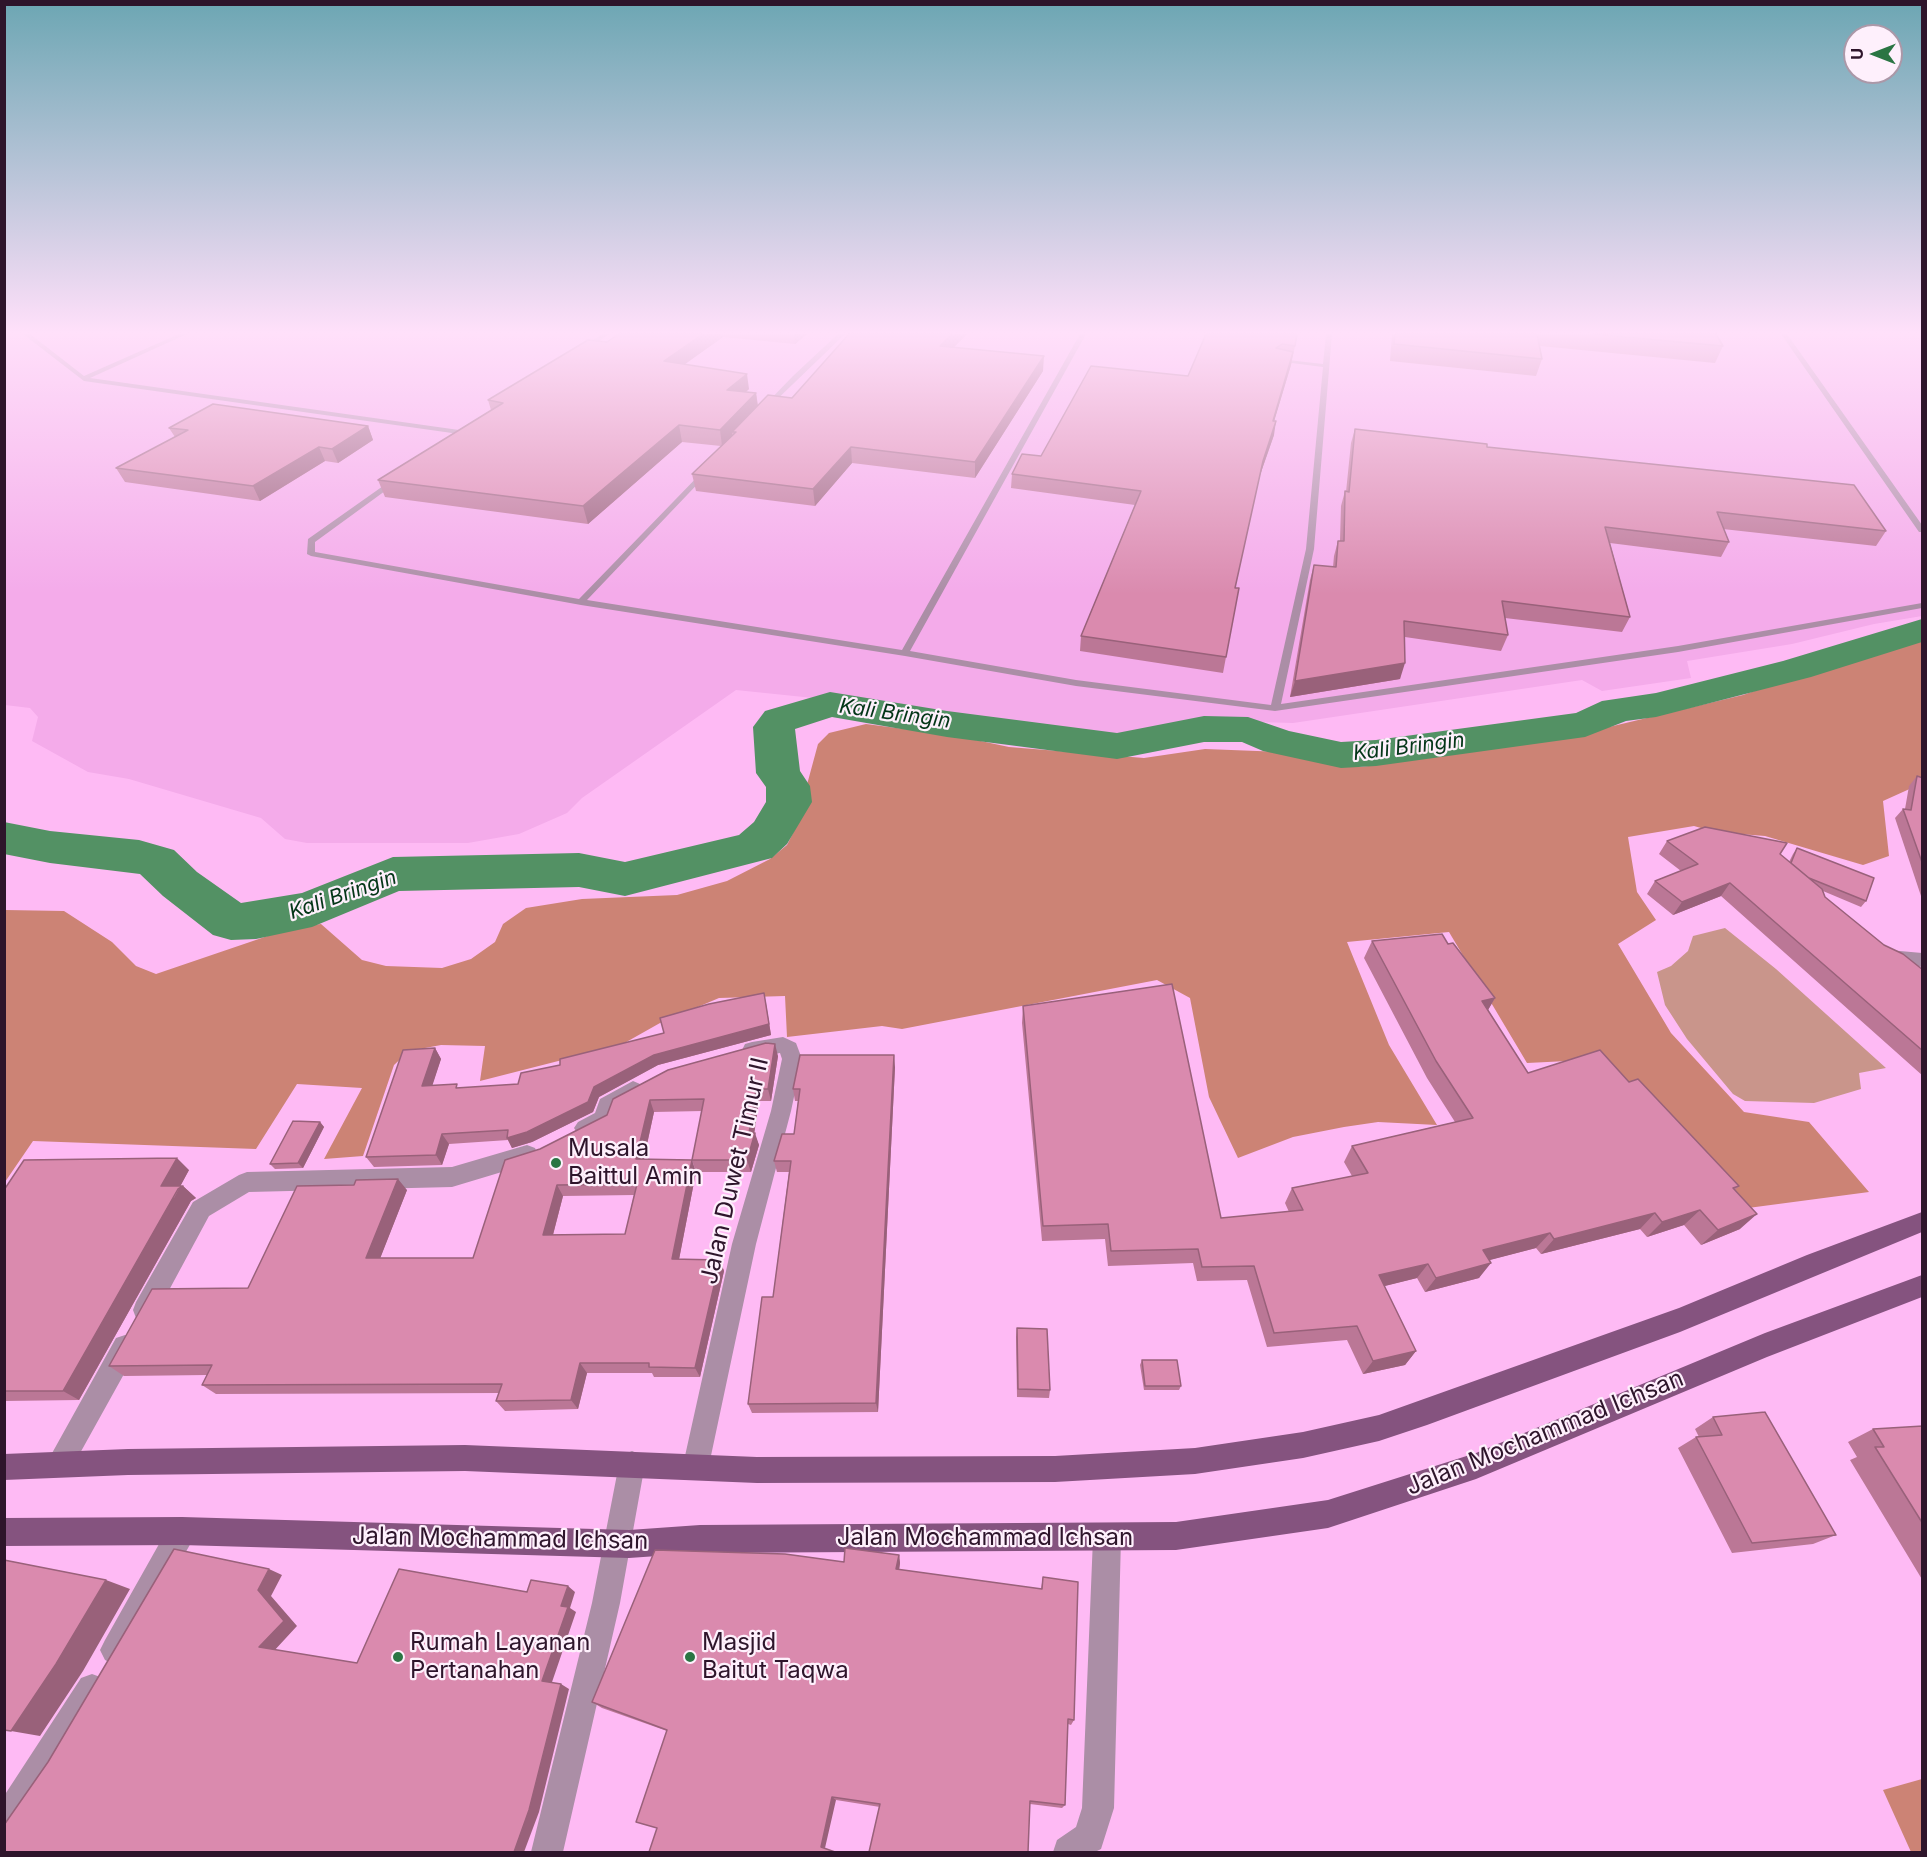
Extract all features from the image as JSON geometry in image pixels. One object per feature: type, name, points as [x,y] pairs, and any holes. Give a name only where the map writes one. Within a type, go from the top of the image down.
[{"type":"main road","points":[[4,1467],[60,1464],[465,1458],[696,1465],[757,1470],[1055,1469],[1195,1461],[1303,1445],[1379,1428],[1680,1320],[1815,1263],[1923,1222]]},
{"type":"main road","name":"Jalan Mochammad Ichsan","points":[[4,1532],[182,1531],[618,1543],[700,1539],[1176,1536],[1328,1514],[1476,1466],[1765,1345],[1923,1286]]},
{"type":"street","points":[[1871,945],[1894,959],[1923,960]]},
{"type":"street","name":"Jalan Duwet Timur II","points":[[696,1465],[744,1244],[781,1111],[792,1059],[789,1049],[783,1045],[769,1045],[735,1055]]},
{"type":"street","points":[[60,1464],[201,1209],[226,1192],[247,1182],[265,1184],[355,1178],[452,1177],[556,1143],[604,1119],[607,1105],[657,1078]]},
{"type":"street","points":[[547,1852],[618,1543],[632,1464]]},
{"type":"street","points":[[4,1826],[96,1683],[182,1531]]},
{"type":"street","points":[[1069,1852],[1089,1837],[1098,1808],[1107,1538]]},
{"type":"lane","points":[[379,421],[459,432]]},
{"type":"lane","points":[[905,653],[1035,421]]},
{"type":"lane","points":[[1275,708],[1310,549],[1321,421]]},
{"type":"lane","points":[[1845,421],[1923,530]]},
{"type":"lane","points":[[450,439],[469,426]]},
{"type":"lane","points":[[581,602],[712,463]]},
{"type":"lane","points":[[404,473],[311,541],[311,554],[581,602],[905,653],[1076,683],[1275,708],[1678,649],[1923,606]]},
{"type":"shaded area","points":[[4,421],[1922,421],[1922,616],[1874,624],[1792,644],[1687,661],[1691,678],[1602,691],[1582,680],[1293,723],[1222,721],[1165,727],[1103,741],[993,726],[852,702],[736,690],[582,798],[567,813],[519,834],[468,843],[307,843],[285,839],[261,818],[129,779],[88,772],[32,741],[38,717],[30,708],[5,705]]},
{"type":"shaded area","points":[[1922,641],[1922,789],[1914,787],[1883,801],[1889,856],[1863,865],[1765,836],[1715,832],[1694,826],[1628,837],[1637,892],[1656,920],[1618,944],[1671,1033],[1744,1112],[1809,1122],[1869,1192],[1748,1208],[1588,1060],[1527,1063],[1449,932],[1347,942],[1389,1045],[1437,1125],[1378,1122],[1344,1127],[1293,1137],[1238,1158],[1209,1097],[1190,998],[1157,980],[902,1029],[882,1026],[787,1037],[785,996],[719,998],[660,1023],[621,1045],[480,1081],[485,1046],[441,1045],[409,1051],[394,1065],[363,1156],[324,1159],[362,1088],[297,1084],[256,1149],[33,1141],[5,1182],[5,910],[64,911],[112,942],[136,966],[156,974],[294,927],[321,924],[362,960],[386,966],[442,968],[471,959],[495,942],[503,924],[526,908],[582,899],[677,895],[727,881],[770,859],[787,845],[795,829],[818,744],[829,733],[866,724],[957,736],[1009,747],[1144,758],[1205,749],[1283,752],[1327,764],[1361,767],[1413,760],[1495,741],[1609,727],[1743,695],[1809,672]]},
{"type":"shaded area","points":[[1725,928],[1776,969],[1886,1068],[1859,1073],[1861,1089],[1814,1103],[1745,1101],[1733,1094],[1687,1039],[1665,1005],[1657,972],[1671,966],[1688,951],[1693,936]]},
{"type":"shaded area","points":[[1922,1779],[1922,1852],[1911,1852],[1883,1790]]},
{"type":"building","points":[[182,421],[330,421],[368,426],[332,449],[319,447],[253,486],[116,468],[188,430],[169,428]]},
{"type":"building","points":[[474,421],[729,421],[720,430],[679,425],[583,506],[378,480]]},
{"type":"building","points":[[743,421],[1002,421],[975,462],[851,447],[813,489],[692,474],[736,432],[732,432]]},
{"type":"building","points":[[1061,421],[1276,421],[1263,461],[1235,588],[1239,588],[1226,657],[1081,636],[1141,491],[1012,474],[1022,454],[1041,456]]},
{"type":"building","points":[[1355,429],[1487,444],[1487,447],[1854,485],[1886,531],[1717,512],[1729,542],[1605,527],[1630,617],[1502,601],[1508,635],[1404,621],[1405,663],[1295,681],[1314,565],[1336,567],[1338,541],[1344,541],[1345,491],[1349,492]]},
{"type":"building","points":[[1917,776],[1923,778],[1923,865],[1903,809],[1911,810]]},
{"type":"building","points":[[1705,827],[1787,843],[1780,854],[1822,889],[1825,897],[1884,945],[1903,954],[1923,970],[1923,1051],[1730,883],[1682,902],[1655,881],[1698,864],[1667,841]]},
{"type":"building","points":[[1797,848],[1874,878],[1866,901],[1809,878],[1791,863]]},
{"type":"building","points":[[1442,934],[1448,944],[1453,943],[1495,998],[1482,1001],[1528,1073],[1600,1050],[1629,1082],[1638,1079],[1739,1186],[1733,1188],[1757,1214],[1718,1230],[1700,1210],[1662,1222],[1655,1213],[1554,1239],[1550,1233],[1483,1250],[1491,1263],[1436,1278],[1428,1264],[1379,1275],[1416,1351],[1373,1361],[1357,1326],[1274,1333],[1254,1266],[1202,1267],[1198,1249],[1111,1251],[1108,1224],[1043,1226],[1023,1006],[1172,984],[1221,1218],[1303,1210],[1292,1188],[1368,1173],[1352,1146],[1473,1118],[1436,1061],[1372,941]]},
{"type":"building","points":[[764,993],[769,1024],[654,1055],[594,1087],[588,1102],[527,1132],[507,1138],[508,1130],[442,1134],[436,1155],[366,1157],[403,1050],[435,1048],[422,1086],[457,1084],[456,1088],[518,1084],[521,1073],[560,1065],[560,1059],[664,1033],[660,1018],[709,1004]]},
{"type":"building","points":[[766,1043],[775,1044],[768,1089],[756,1089],[749,1133],[755,1133],[747,1160],[692,1160],[672,1259],[720,1260],[695,1368],[649,1367],[649,1363],[580,1363],[571,1400],[496,1401],[502,1384],[202,1385],[212,1365],[109,1366],[152,1289],[248,1288],[297,1186],[354,1185],[356,1180],[398,1179],[366,1258],[473,1258],[505,1160],[540,1149],[607,1115],[613,1099],[668,1070]],"holes":[[[704,1099],[692,1160],[636,1159],[650,1100]],[[637,1184],[625,1234],[543,1235],[557,1185]]]},
{"type":"building","points":[[800,1055],[894,1055],[876,1403],[748,1404],[762,1297],[773,1297],[791,1161],[774,1161],[782,1134],[794,1134],[800,1089],[793,1089]]},
{"type":"building","points":[[293,1121],[320,1122],[298,1163],[270,1164]]},
{"type":"building","points":[[177,1158],[161,1186],[183,1186],[178,1189],[63,1391],[4,1391],[4,1190],[24,1160]]},
{"type":"building","points":[[1017,1328],[1047,1329],[1050,1390],[1018,1389]]},
{"type":"building","points":[[1142,1360],[1177,1360],[1181,1386],[1145,1386]]},
{"type":"building","points":[[1765,1412],[1836,1535],[1752,1543],[1696,1437],[1722,1435],[1713,1417]]},
{"type":"building","points":[[1923,1426],[1923,1524],[1875,1447],[1884,1447],[1873,1429]]},
{"type":"building","points":[[845,1548],[899,1555],[896,1569],[1042,1589],[1043,1577],[1078,1582],[1074,1720],[1068,1719],[1065,1805],[1030,1801],[1028,1852],[869,1852],[880,1804],[832,1797],[821,1847],[835,1852],[649,1852],[657,1828],[636,1822],[667,1730],[592,1702],[655,1550],[785,1554],[844,1562]]},
{"type":"building","points":[[174,1549],[269,1569],[258,1590],[284,1621],[259,1647],[357,1663],[399,1569],[527,1592],[531,1580],[568,1586],[561,1606],[568,1607],[542,1681],[561,1684],[529,1810],[514,1852],[4,1852],[4,1825],[48,1762]]},
{"type":"building","points":[[4,1560],[106,1580],[56,1664],[11,1731],[4,1730]]},
{"type":"waterway","name":"Kali Bringin","points":[[4,838],[50,847],[139,856],[157,862],[180,884],[231,922],[256,921],[312,909],[393,874],[579,870],[625,879],[755,847],[771,833],[789,802],[788,786],[778,773],[774,727],[780,720],[830,704],[947,724],[1117,746],[1204,729],[1248,730],[1278,742],[1341,755],[1376,753],[1585,724],[1617,710],[1656,705],[1797,669],[1922,630]]},
{"type":"place","name":"Musala Baittul Amin","points":[[556,1163]]},
{"type":"place","name":"Rumah Layanan Pertanahan","points":[[398,1657]]},
{"type":"place","name":"Masjid Baitut Taqwa","points":[[690,1657]]}]
